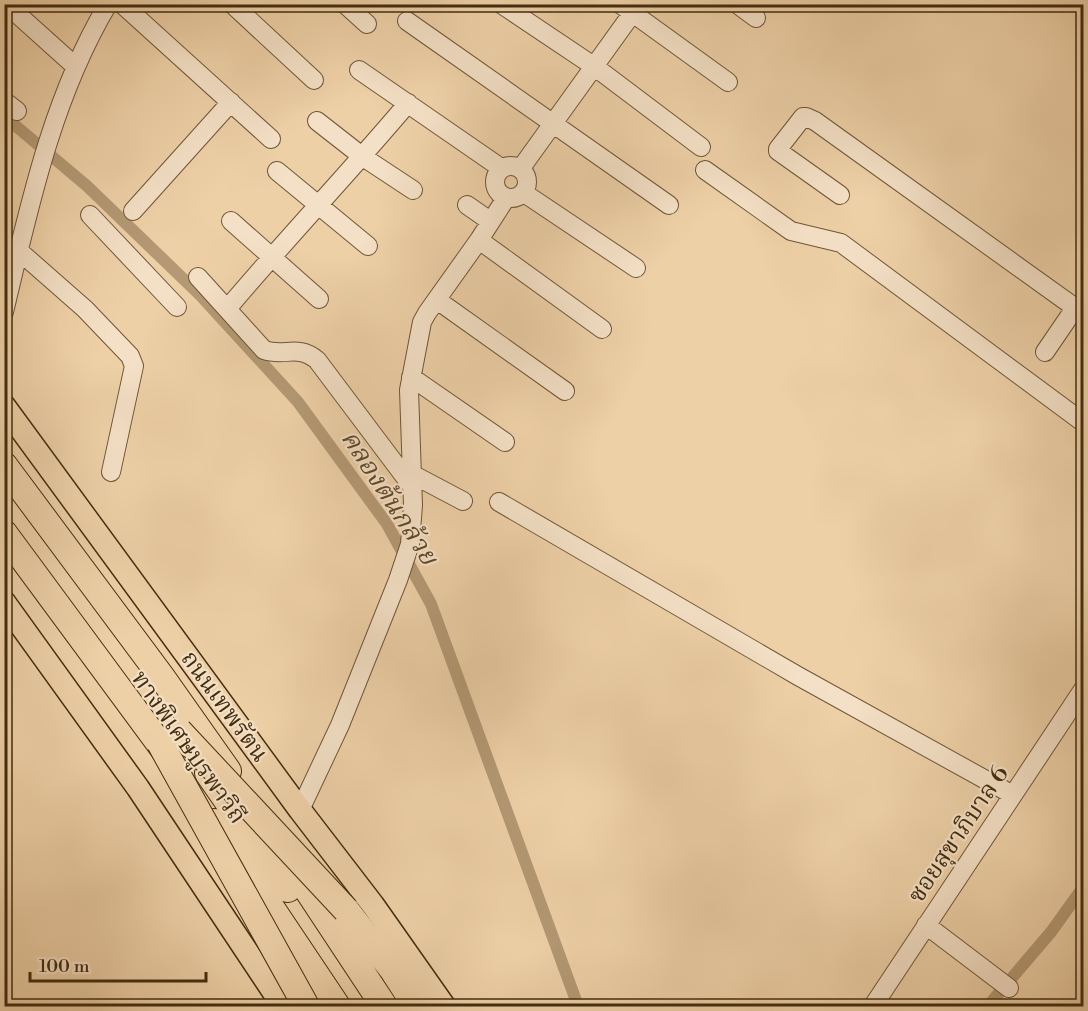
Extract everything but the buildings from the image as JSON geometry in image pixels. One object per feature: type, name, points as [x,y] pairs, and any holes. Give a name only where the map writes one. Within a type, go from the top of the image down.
[{"type":"highway","name":"ถนนเทพรัตน","points":[[4,465],[161,676],[237,784],[384,1006]]},
{"type":"highway","name":"ทางพิเศษบูรพาวิถี","points":[[4,492],[170,737],[366,1006]]},
{"type":"highway","name":"ทางพิเศษบูรพาวิถี","points":[[4,533],[170,737],[258,886],[337,1006]]},
{"type":"highway","points":[[4,548],[152,746],[271,916],[328,1006]]},
{"type":"highway","points":[[170,737],[306,1006]]},
{"type":"highway","points":[[170,737],[357,923],[392,969],[416,1006]]},
{"type":"main road","name":"ถนนเทพรัตน","points":[[4,406],[300,810],[373,905],[444,1006]]},
{"type":"main road","points":[[4,602],[138,788],[283,1006]]},
{"type":"street","points":[[6,4],[75,66]]},
{"type":"street","points":[[4,312],[18,251],[57,114],[75,66],[108,4]]},
{"type":"street","points":[[122,4],[271,139]]},
{"type":"street","points":[[232,4],[314,80]]},
{"type":"street","points":[[345,4],[367,24]]},
{"type":"street","points":[[501,4],[595,67],[701,147]]},
{"type":"street","points":[[737,4],[756,18]]},
{"type":"street","points":[[521,168],[595,67],[630,8],[728,82]]},
{"type":"street","points":[[407,21],[669,205]]},
{"type":"street","points":[[359,69],[501,168]]},
{"type":"street","points":[[133,211],[231,102]]},
{"type":"street","points":[[226,309],[272,255],[363,157],[408,103]]},
{"type":"street","points":[[840,195],[778,151],[803,117],[815,121],[1079,311],[1045,352]]},
{"type":"street","points":[[317,121],[363,157],[413,190]]},
{"type":"street","points":[[300,810],[340,725],[407,553],[412,525],[411,377],[422,322],[490,221],[515,195],[528,180],[521,168],[514,165],[501,168],[495,175],[498,193],[515,195],[636,268]]},
{"type":"street","points":[[705,170],[791,231],[841,243],[1083,423]]},
{"type":"street","points":[[277,171],[368,246]]},
{"type":"street","points":[[467,205],[490,221]]},
{"type":"street","points":[[90,215],[177,307]]},
{"type":"street","points":[[231,221],[319,299]]},
{"type":"street","points":[[479,240],[602,329]]},
{"type":"street","points":[[18,251],[84,309],[130,356],[134,366],[111,472]]},
{"type":"street","points":[[198,277],[264,350],[273,352],[296,350],[305,352],[317,360],[411,479],[463,501]]},
{"type":"street","points":[[437,300],[565,391]]},
{"type":"street","points":[[411,377],[505,442]]},
{"type":"street","points":[[499,502],[798,676],[1013,795]]},
{"type":"street","name":"ซอยสุขาภิบาล 6","points":[[873,1006],[1083,688]]},
{"type":"street","points":[[926,925],[1009,988]]},
{"type":"waterway","name":"คลองต้นกล้วย","points":[[4,116],[87,186],[200,295],[298,402],[387,524],[431,604],[578,1006]]},
{"type":"waterway","points":[[988,1006],[1051,932],[1084,886]]}]
